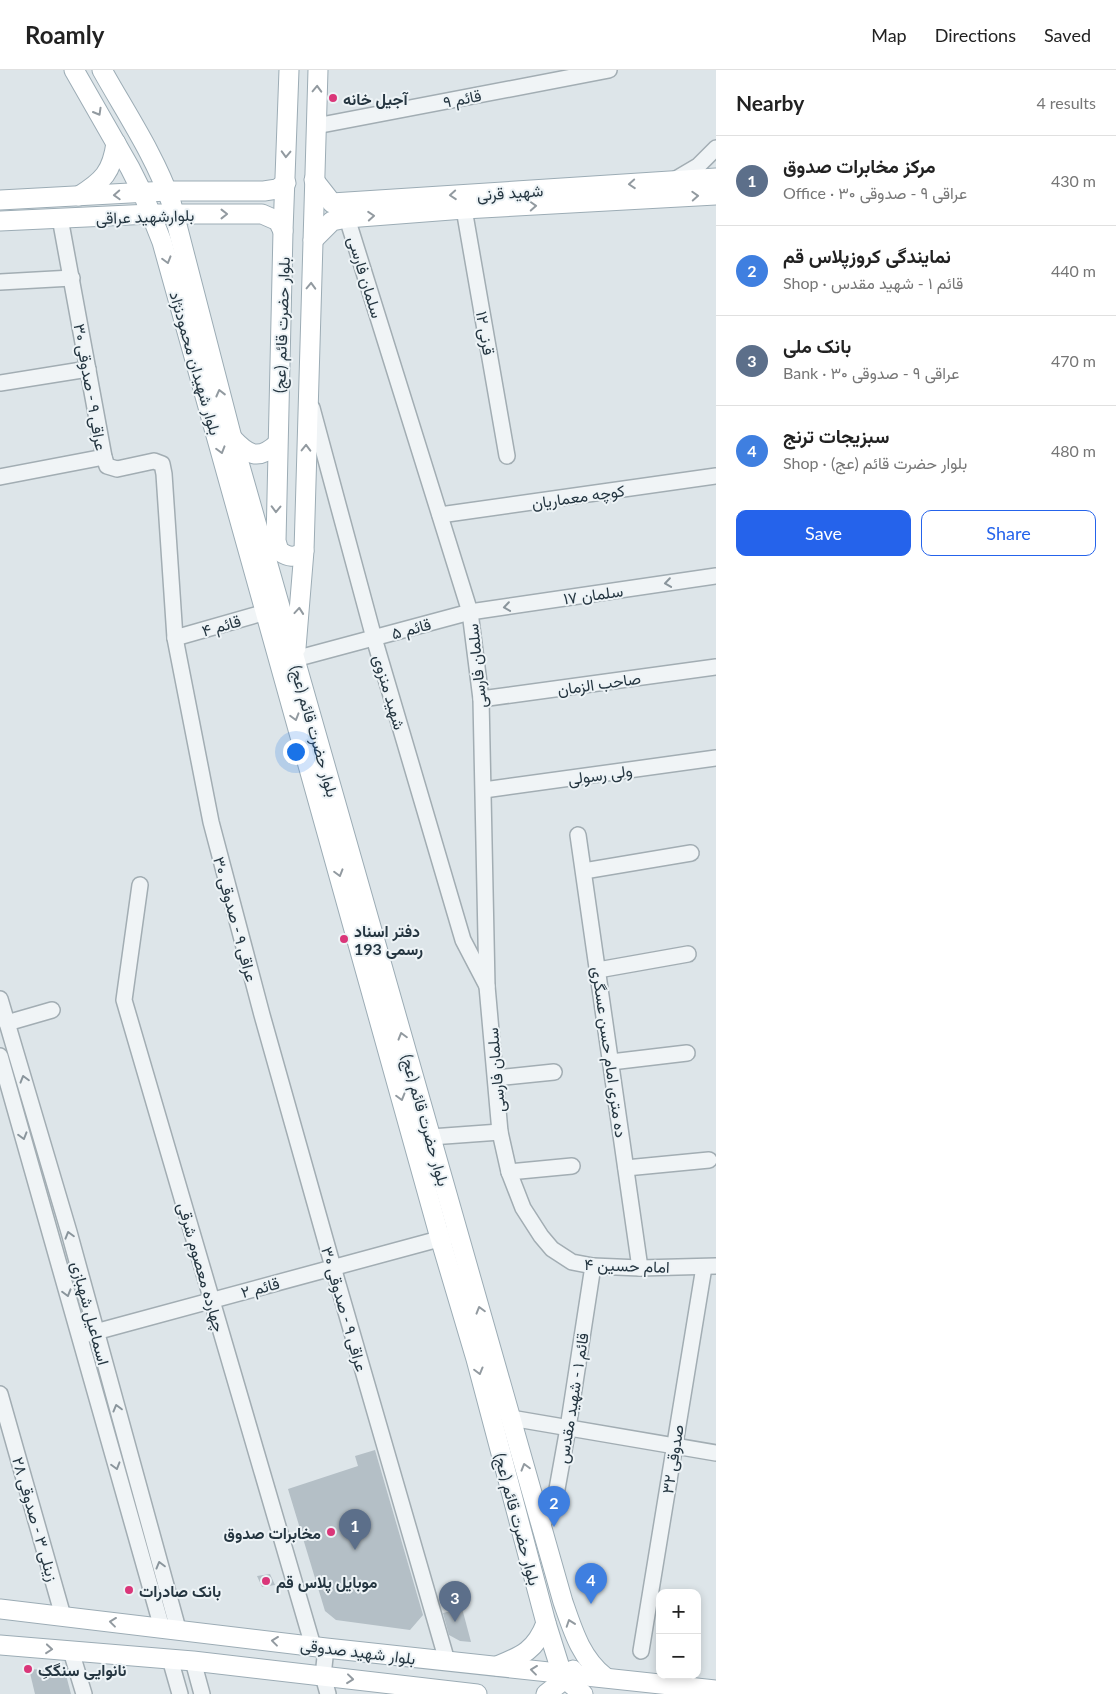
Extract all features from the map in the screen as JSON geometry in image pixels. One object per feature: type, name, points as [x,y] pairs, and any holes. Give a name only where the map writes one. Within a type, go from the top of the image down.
[{"type":"main road","name":"بلوار شهیدان محمودنژاد","points":[[74,70],[143,194],[165,252],[266,612],[288,664]]},
{"type":"main road","name":"بلوار شهیدان محمودنژاد","points":[[102,70],[152,159],[167,191],[181,236],[288,664]]},
{"type":"main road","name":"بلوار حضرت قائم (عج)","points":[[289,70],[277,444],[276,541],[279,551],[288,557],[298,556],[304,551]]},
{"type":"main road","name":"بلوار حضرت قائم (عج)","points":[[318,70],[304,551],[288,664],[449,1236],[511,1418],[563,1602],[581,1650],[590,1664],[605,1677]]},
{"type":"main road","points":[[79,196],[94,187],[107,174],[113,161],[116,143]]},
{"type":"main road","name":"شهید قرنی","points":[[337,214],[668,181],[716,178]]},
{"type":"main road","points":[[312,240],[337,214],[314,180]]},
{"type":"main road","name":"بلوارشهید عراقی","points":[[0,200],[143,194],[167,191],[264,191],[277,189],[286,182]]},
{"type":"main road","points":[[262,214],[274,206],[274,199],[264,191]]},
{"type":"main road","name":"شهید قرنی","points":[[337,214],[464,210],[716,195]]},
{"type":"main road","name":"بلوارشهید عراقی","points":[[0,221],[151,214],[262,214]]},
{"type":"main road","points":[[262,214],[278,221],[283,231]]},
{"type":"main road","points":[[232,438],[243,449],[258,455],[266,453],[277,444]]},
{"type":"main road","name":"بلوار حضرت قائم (عج)","points":[[288,664],[431,1137],[449,1236],[476,1359],[546,1623],[566,1676]]},
{"type":"main road","name":"بلوار شهید صدوقی","points":[[0,1609],[497,1666],[566,1676],[605,1677],[713,1691]]},
{"type":"main road","points":[[497,1666],[512,1660],[532,1648],[541,1637],[546,1623]]},
{"type":"main road","name":"بلوار شهید صدوقی","points":[[0,1645],[193,1661],[326,1685],[477,1694]]},
{"type":"main road","points":[[546,1694],[576,1665],[581,1650]]},
{"type":"main road","points":[[566,1676],[583,1694]]},
{"type":"street","name":"قائم ۹","points":[[316,126],[609,70]]},
{"type":"street","points":[[668,181],[684,175],[698,166],[716,148]]},
{"type":"street","name":"قرنی ۱۲","points":[[464,210],[507,456]]},
{"type":"street","name":"سلمان فارسی","points":[[337,214],[440,515],[470,612],[481,699],[488,986],[500,1132]]},
{"type":"street","name":"عراقی ۹ - صدوقی ۳۰","points":[[60,218],[107,466],[117,469],[154,461],[162,464],[165,484],[175,638],[211,822],[262,1015],[333,1267],[448,1661]]},
{"type":"street","points":[[0,282],[72,278]]},
{"type":"street","points":[[0,383],[88,368]]},
{"type":"street","name":"شهید منزوی","points":[[308,392],[374,638],[463,940],[488,986]]},
{"type":"street","points":[[0,477],[104,457]]},
{"type":"street","name":"کوچه معماریان","points":[[440,515],[716,476]]},
{"type":"street","name":"سلمان ۱۷","points":[[470,612],[716,576]]},
{"type":"street","name":"قائم ۴","points":[[175,638],[266,612]]},
{"type":"street","name":"قائم ۵","points":[[288,664],[470,612]]},
{"type":"street","name":"صاحب الزمان","points":[[481,699],[716,667]]},
{"type":"street","name":"ولی رسولی","points":[[484,790],[716,758]]},
{"type":"street","name":"ده متری امام حسن عسگری","points":[[578,835],[640,1268]]},
{"type":"street","points":[[584,871],[691,853]]},
{"type":"street","name":"چهارده معصوم شرقی","points":[[140,885],[124,1000],[212,1300],[320,1647]]},
{"type":"street","points":[[598,970],[688,954]]},
{"type":"street","name":"اسماعیل شهبازی","points":[[0,999],[69,1232],[170,1628]]},
{"type":"street","points":[[7,1023],[52,1010]]},
{"type":"street","points":[[611,1062],[687,1053]]},
{"type":"street","name":"اسماعیل شهبازی","points":[[0,1056],[79,1336],[170,1628]]},
{"type":"street","points":[[496,1078],[554,1072]]},
{"type":"street","points":[[431,1137],[500,1132]]},
{"type":"street","name":"امام حسین ۴","points":[[500,1132],[509,1172],[523,1208],[552,1249],[572,1262],[593,1266],[640,1268],[710,1266]]},
{"type":"street","points":[[626,1168],[709,1160]]},
{"type":"street","points":[[509,1172],[572,1166]]},
{"type":"street","name":"قائم ۲","points":[[79,1336],[449,1236]]},
{"type":"street","name":"قائم ۱ - شهید مقدس","points":[[542,1528],[557,1489],[593,1266]]},
{"type":"street","name":"صدوقی ۳۲","points":[[641,1651],[674,1446],[710,1266]]},
{"type":"street","name":"زینلی ۳ - صدوقی ۲۸","points":[[0,1394],[64,1616]]},
{"type":"street","points":[[511,1418],[716,1453]]},
{"type":"street","points":[[320,1647],[326,1685]]},
{"type":"street","points":[[71,1651],[84,1694]]},
{"type":"street","points":[[170,1659],[180,1694]]},
{"type":"street","points":[[193,1661],[202,1694]]},
{"type":"building","points":[[375,1450],[423,1615],[410,1630],[336,1620],[325,1611],[288,1489],[358,1466],[355,1456]]},
{"type":"building","name":"موبایل پلاس قم","points":[[270,1574],[275,1585],[262,1587],[257,1576]]},
{"type":"building","points":[[462,1608],[471,1642],[460,1641],[449,1635],[443,1613]]},
{"type":"building","points":[[29,1669],[65,1671],[71,1694],[35,1694]]},
{"type":"place","name":"آجیل خانه","points":[[333,98]]},
{"type":"place","name":"دفتر اسناد رسمی 193","points":[[344,939]]},
{"type":"place","name":"نمایندگی کروزپلاس قم","points":[[554,1527]]},
{"type":"place","name":"مخابرات صدوق","points":[[331,1532]]},
{"type":"place","name":"مرکز مخابرات صدوق","points":[[355,1550]]},
{"type":"place","name":"موبایل پلاس قم","points":[[266,1581]]},
{"type":"place","name":"بانک صادرات","points":[[129,1590]]},
{"type":"place","name":"سبزیجات ترنج","points":[[591,1604]]},
{"type":"place","name":"بانک ملی","points":[[455,1622]]},
{"type":"place","name":"نانوایی سنگکِ","points":[[28,1669]]}]
